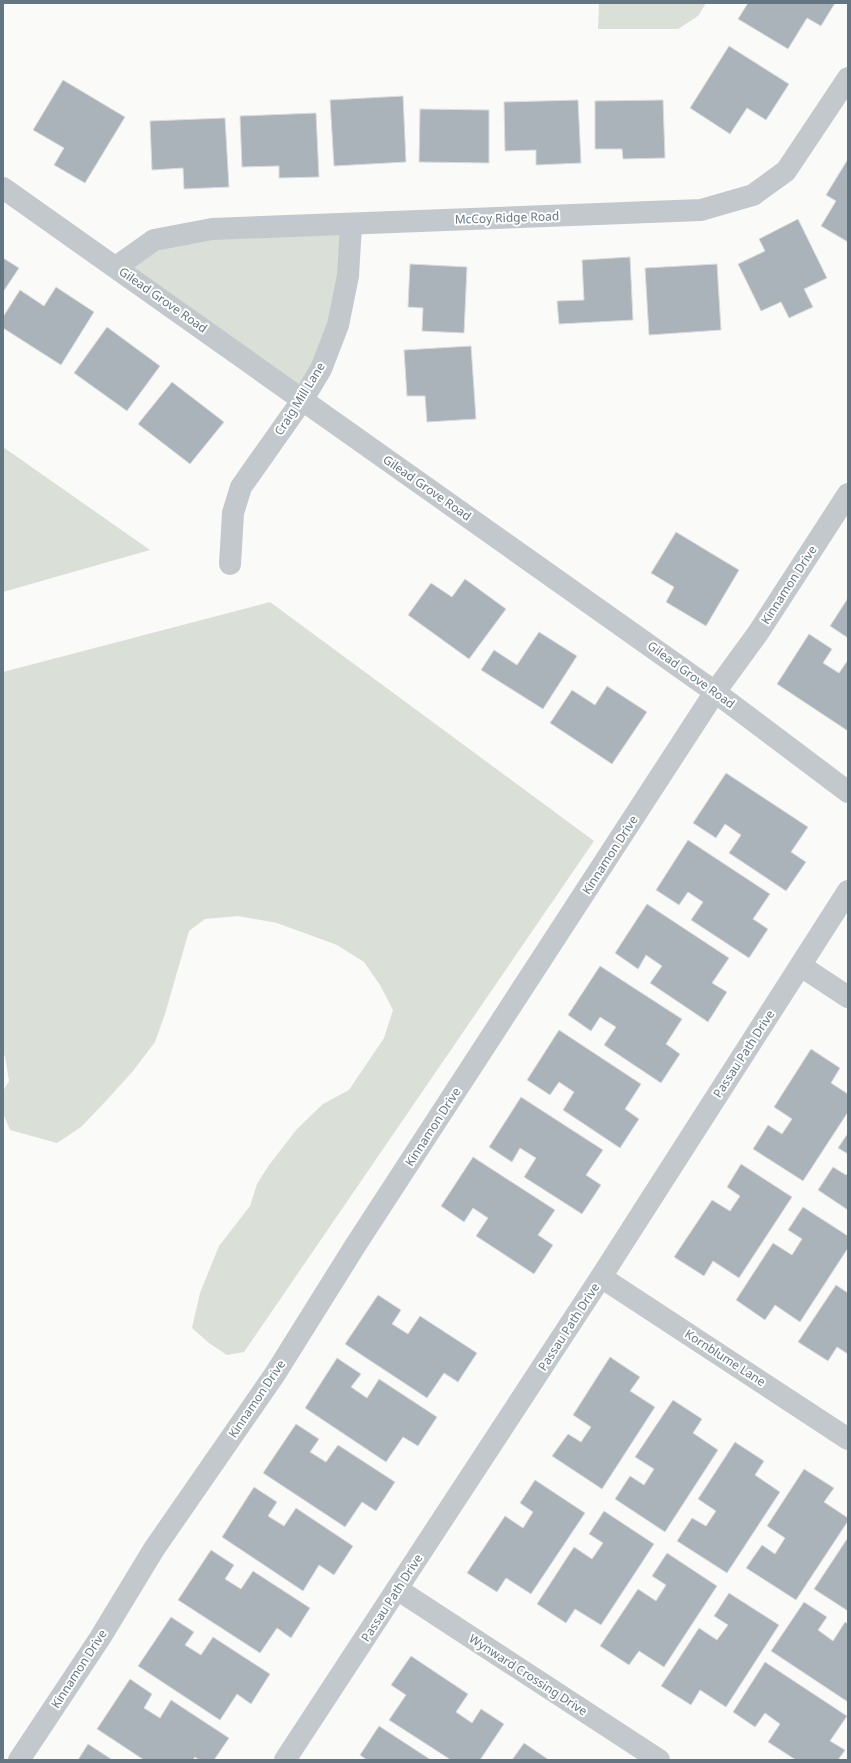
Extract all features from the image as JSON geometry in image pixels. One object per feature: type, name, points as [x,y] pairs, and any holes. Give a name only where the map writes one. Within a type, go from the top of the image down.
[{"type":"street","name":"McCoy Ridge Road","points":[[116,267],[154,240],[212,229],[351,225],[700,210],[753,195],[786,171],[848,78]]},
{"type":"street","name":"Gilead Grove Road","points":[[3,188],[716,692],[848,792]]},
{"type":"street","name":"Craig Mill Lane","points":[[230,564],[233,513],[241,487],[303,399],[321,369],[338,325],[348,276],[351,225]]},
{"type":"street","name":"Kinnamon Drive","points":[[19,1760],[100,1638],[154,1549],[275,1374],[355,1246],[716,692],[758,633],[848,494]]},
{"type":"street","name":"Passau Path Drive","points":[[286,1760],[601,1277],[848,891]]},
{"type":"street","points":[[801,966],[848,997]]},
{"type":"street","name":"Kornblume Lane","points":[[601,1277],[848,1439]]},
{"type":"street","name":"Wynward Crossing Drive","points":[[397,1589],[659,1760]]},
{"type":"shaded area","points":[[599,3],[706,3],[698,16],[678,29],[598,29]]},
{"type":"shaded area","points":[[351,225],[348,276],[303,399],[116,267],[154,240]]},
{"type":"shaded area","points":[[3,447],[150,550],[3,592]]},
{"type":"shaded area","points":[[270,602],[594,841],[244,1352],[227,1355],[209,1343],[192,1328],[200,1293],[219,1246],[250,1206],[257,1184],[269,1165],[297,1129],[323,1104],[349,1090],[384,1038],[393,1010],[380,985],[364,962],[337,945],[277,923],[238,916],[205,919],[189,931],[165,1014],[155,1042],[133,1071],[104,1103],[81,1127],[57,1143],[10,1130],[3,1113],[3,1091],[9,1081],[5,1056],[3,1054],[3,672]]},
{"type":"building","points":[[748,3],[835,3],[821,26],[807,18],[788,49],[738,19]]},
{"type":"building","points":[[729,46],[789,84],[766,120],[747,108],[730,134],[690,108]]},
{"type":"building","points":[[63,80],[125,117],[85,183],[54,165],[64,148],[33,130]]},
{"type":"building","points":[[403,96],[406,162],[334,166],[330,100]]},
{"type":"building","points":[[578,100],[581,163],[536,165],[536,150],[505,151],[504,102]]},
{"type":"building","points":[[663,100],[665,158],[623,159],[622,149],[595,149],[595,101]]},
{"type":"building","points":[[420,109],[489,110],[489,163],[419,162]]},
{"type":"building","points":[[316,113],[319,177],[279,178],[279,166],[242,167],[240,116]]},
{"type":"building","points":[[225,118],[229,187],[184,189],[183,168],[152,170],[150,121]]},
{"type":"building","points":[[848,159],[848,242],[821,226],[836,201],[826,195]]},
{"type":"building","points":[[798,219],[827,278],[804,289],[813,307],[789,318],[781,302],[761,311],[738,264],[765,251],[759,239]]},
{"type":"building","points":[[630,257],[633,320],[559,324],[557,301],[584,300],[582,260]]},
{"type":"building","points":[[3,258],[19,268],[3,292]]},
{"type":"building","points":[[410,264],[467,267],[464,333],[422,331],[423,308],[408,307]]},
{"type":"building","points":[[717,264],[721,330],[649,335],[645,268]]},
{"type":"building","points":[[56,287],[94,312],[61,365],[3,328],[3,317],[20,290],[44,306]]},
{"type":"building","points":[[107,327],[160,366],[127,411],[74,373]]},
{"type":"building","points":[[471,346],[476,419],[427,422],[425,396],[407,396],[404,350]]},
{"type":"building","points":[[172,382],[224,422],[190,464],[138,424]]},
{"type":"building","points":[[676,532],[739,570],[706,626],[666,602],[674,587],[651,573]]},
{"type":"building","points":[[465,579],[506,609],[469,659],[408,615],[431,583],[452,597]]},
{"type":"building","points":[[848,598],[848,638],[830,626]]},
{"type":"building","points":[[539,632],[577,656],[543,709],[481,670],[494,650],[517,665]]},
{"type":"building","points":[[809,634],[832,649],[823,663],[839,673],[848,660],[848,731],[777,684]]},
{"type":"building","points":[[607,686],[647,712],[612,764],[550,723],[572,690],[595,705]]},
{"type":"building","points":[[726,773],[808,827],[791,852],[806,862],[786,891],[729,853],[741,835],[725,824],[716,838],[693,823]]},
{"type":"building","points":[[688,840],[770,894],[753,919],[768,929],[749,958],[691,920],[703,902],[688,892],[679,905],[656,890]]},
{"type":"building","points":[[647,904],[729,958],[712,983],[727,992],[708,1022],[650,983],[662,966],[646,955],[638,969],[615,953]]},
{"type":"building","points":[[600,966],[682,1019],[666,1044],[680,1054],[661,1083],[604,1045],[616,1027],[600,1017],[591,1031],[568,1015]]},
{"type":"building","points":[[559,1030],[641,1084],[625,1109],[639,1119],[620,1148],[563,1110],[574,1092],[559,1082],[550,1095],[527,1080]]},
{"type":"building","points":[[811,1049],[840,1068],[831,1083],[848,1094],[848,1112],[803,1181],[753,1149],[768,1125],[782,1134],[792,1119],[774,1107]]},
{"type":"building","points":[[521,1097],[603,1150],[586,1175],[601,1185],[582,1214],[524,1177],[536,1158],[520,1148],[512,1162],[489,1147]]},
{"type":"building","points":[[848,1133],[848,1154],[838,1148]]},
{"type":"building","points":[[473,1157],[555,1210],[538,1235],[553,1245],[534,1274],[476,1236],[488,1218],[473,1208],[464,1222],[441,1206]]},
{"type":"building","points":[[741,1164],[792,1197],[739,1278],[713,1261],[704,1276],[674,1257],[712,1200],[730,1211],[740,1196],[727,1187]]},
{"type":"building","points":[[833,1167],[846,1175],[848,1173],[848,1210],[818,1190]]},
{"type":"building","points":[[803,1207],[848,1236],[848,1248],[800,1322],[775,1305],[765,1320],[736,1300],[773,1243],[792,1255],[802,1239],[788,1230]]},
{"type":"building","points":[[836,1285],[848,1293],[848,1354],[837,1347],[828,1361],[798,1342]]},
{"type":"building","points":[[378,1295],[401,1310],[392,1324],[408,1334],[420,1316],[477,1353],[458,1382],[444,1373],[427,1398],[345,1344]]},
{"type":"building","points":[[610,1357],[640,1377],[630,1391],[655,1407],[602,1489],[552,1456],[568,1434],[581,1442],[591,1427],[573,1415]]},
{"type":"building","points":[[337,1358],[361,1374],[351,1387],[367,1398],[379,1379],[437,1417],[418,1446],[403,1437],[386,1462],[305,1408]]},
{"type":"building","points":[[673,1400],[702,1419],[693,1433],[718,1450],[665,1532],[615,1499],[630,1476],[644,1485],[654,1469],[635,1457]]},
{"type":"building","points":[[296,1424],[319,1439],[310,1452],[326,1462],[338,1445],[395,1482],[376,1511],[362,1502],[345,1527],[263,1473]]},
{"type":"building","points":[[735,1442],[764,1461],[755,1475],[780,1492],[727,1573],[677,1541],[692,1518],[706,1526],[716,1511],[698,1499]]},
{"type":"building","points":[[804,1469],[834,1488],[824,1502],[848,1518],[848,1521],[796,1600],[746,1568],[762,1545],[775,1554],[785,1538],[767,1526]]},
{"type":"building","points":[[535,1480],[585,1513],[531,1594],[506,1578],[497,1592],[467,1573],[505,1516],[523,1528],[533,1512],[520,1503]]},
{"type":"building","points":[[254,1487],[277,1502],[268,1516],[284,1526],[296,1508],[353,1546],[334,1575],[319,1565],[303,1591],[222,1537]]},
{"type":"building","points":[[604,1511],[654,1544],[601,1625],[575,1609],[566,1623],[537,1604],[574,1547],[592,1559],[603,1543],[589,1534]]},
{"type":"building","points":[[847,1539],[848,1540],[848,1611],[814,1589]]},
{"type":"building","points":[[211,1550],[234,1565],[225,1579],[241,1589],[253,1571],[310,1608],[291,1638],[277,1628],[260,1653],[178,1600]]},
{"type":"building","points":[[667,1553],[717,1586],[664,1667],[639,1651],[629,1665],[600,1646],[638,1589],[656,1601],[666,1585],[652,1576]]},
{"type":"building","points":[[729,1593],[779,1625],[726,1707],[700,1690],[691,1705],[661,1686],[699,1628],[717,1640],[728,1625],[714,1616]]},
{"type":"building","points":[[804,1602],[827,1617],[818,1630],[833,1641],[845,1622],[848,1624],[848,1702],[771,1651]]},
{"type":"building","points":[[171,1617],[194,1632],[185,1645],[201,1655],[213,1637],[270,1674],[251,1704],[237,1694],[220,1720],[138,1666]]},
{"type":"building","points":[[411,1656],[468,1694],[456,1712],[472,1723],[481,1709],[504,1724],[480,1760],[451,1760],[389,1720],[406,1695],[391,1685]]},
{"type":"building","points":[[765,1662],[847,1716],[830,1741],[845,1750],[838,1760],[796,1760],[768,1742],[780,1724],[765,1713],[755,1727],[733,1712]]},
{"type":"building","points":[[130,1679],[152,1694],[144,1708],[160,1718],[171,1700],[229,1738],[214,1760],[199,1760],[195,1757],[193,1760],[144,1760],[97,1729]]},
{"type":"building","points":[[379,1726],[431,1760],[367,1760],[360,1755]]},
{"type":"building","points":[[524,1743],[549,1760],[512,1760]]},
{"type":"building","points":[[88,1744],[111,1759],[78,1760]]}]
